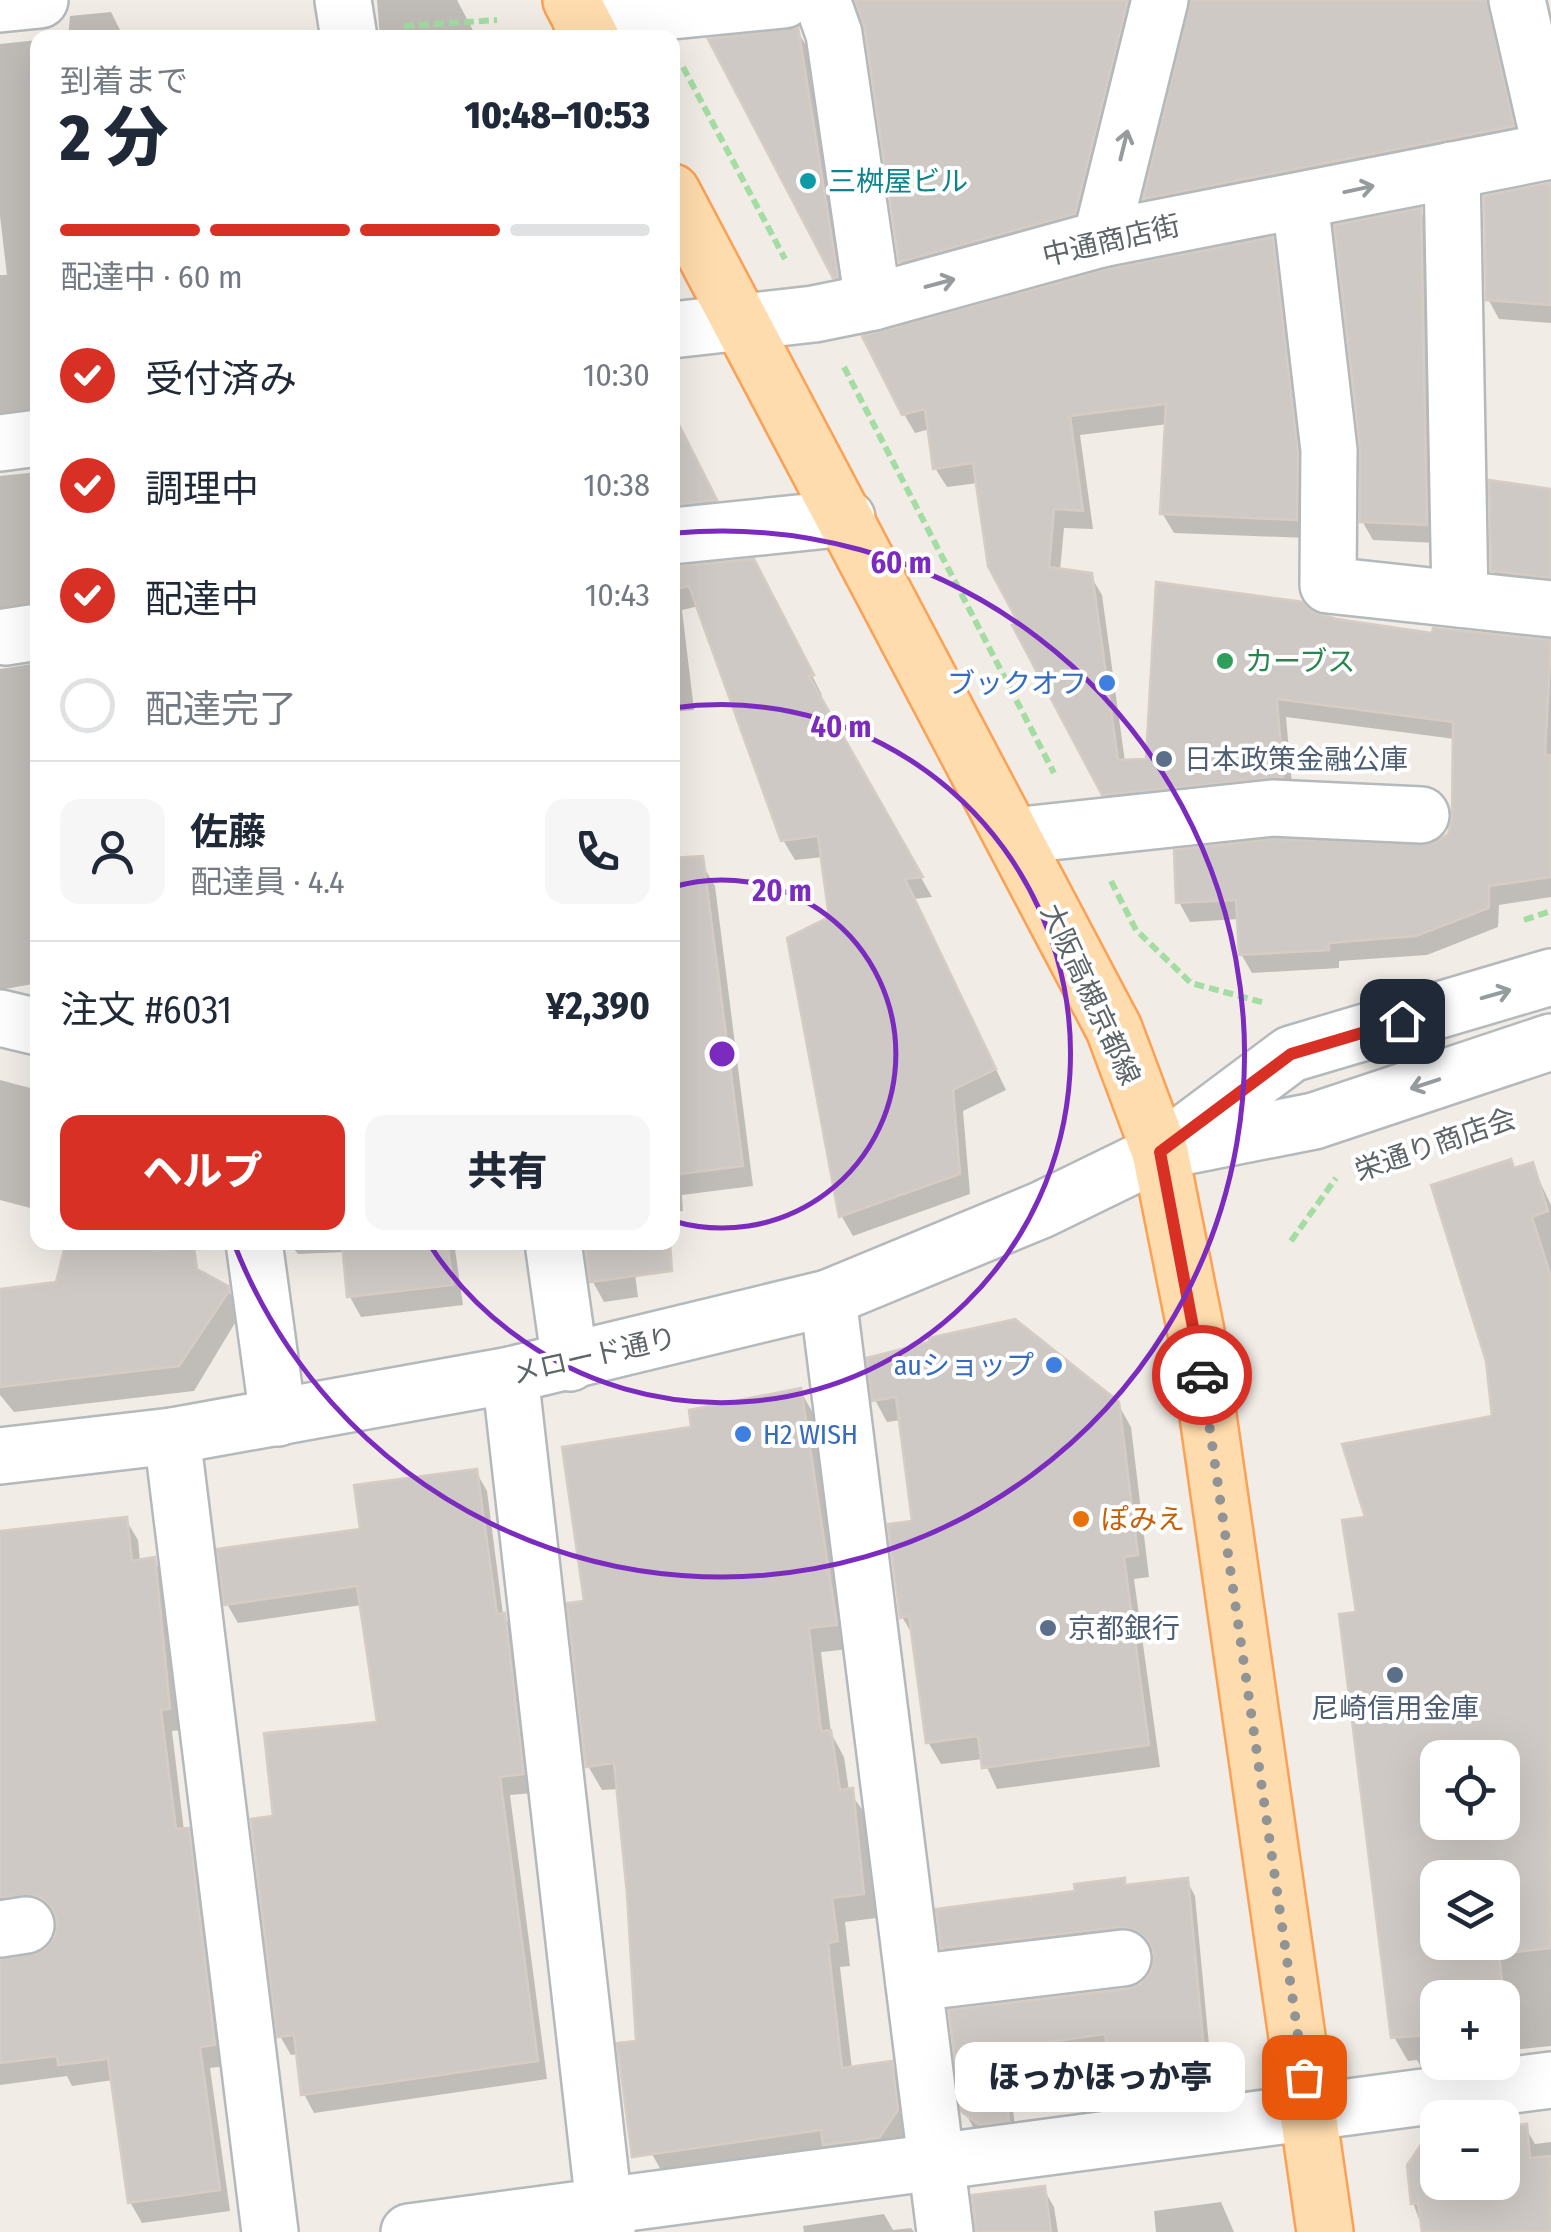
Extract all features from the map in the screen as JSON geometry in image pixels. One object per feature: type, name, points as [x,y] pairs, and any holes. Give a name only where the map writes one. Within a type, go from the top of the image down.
[{"type":"main road","name":"大阪高槻京都線","points":[[680,207],[1114,1029],[1160,1152],[1196,1332],[1325,2232]]},
{"type":"street","points":[[0,4],[40,0]]},
{"type":"street","points":[[581,19],[784,0]]},
{"type":"street","points":[[822,0],[834,34],[873,302]]},
{"type":"street","points":[[1101,240],[1160,0]]},
{"type":"street","points":[[1517,1],[1551,150]]},
{"type":"street","name":"中通商店街","points":[[680,329],[814,314],[873,302],[1101,240],[1551,150]]},
{"type":"street","points":[[1452,170],[1460,600]]},
{"type":"street","points":[[1300,202],[1329,450],[1328,585],[1551,609]]},
{"type":"street","points":[[0,444],[30,439]]},
{"type":"street","points":[[680,535],[846,518]]},
{"type":"street","points":[[1014,836],[1272,808],[1420,816]]},
{"type":"street","name":"メロード通り","points":[[0,1456],[172,1436],[510,1375],[828,1298],[1042,1210],[1160,1152],[1291,1054],[1551,977]]},
{"type":"street","points":[[0,1018],[30,1025]]},
{"type":"street","name":"メロード通り","points":[[1160,1152],[1314,1121],[1551,1042]]},
{"type":"street","points":[[255,1250],[278,1418]]},
{"type":"street","points":[[553,1250],[570,1362]]},
{"type":"street","points":[[828,1298],[946,2232]]},
{"type":"street","points":[[510,1375],[606,2219]]},
{"type":"street","points":[[172,1436],[270,2232]]},
{"type":"street","points":[[914,1984],[1123,1958]]},
{"type":"street","points":[[409,2232],[606,2219],[936,2160],[1551,2080]]},
{"type":"path","points":[[346,22],[498,20]]},
{"type":"path","points":[[681,65],[1136,930],[1191,984],[1267,1004]]},
{"type":"path","points":[[1513,924],[1551,911]]},
{"type":"path","name":"栄通り商店会","points":[[1290,1241],[1332,1180],[1350,1174]]},
{"type":"building","points":[[855,0],[1128,0],[1075,214],[899,262],[865,30]]},
{"type":"building","points":[[1190,0],[1487,0],[1514,126],[1143,199]]},
{"type":"building","name":"三桝屋ビル","points":[[798,27],[838,277],[833,278],[708,39]]},
{"type":"building","points":[[1551,183],[1551,305],[1486,300],[1484,196]]},
{"type":"building","points":[[1421,208],[1427,525],[1360,522],[1360,446],[1334,225]]},
{"type":"building","points":[[1273,237],[1298,452],[1297,520],[1160,514],[1166,404],[1070,416],[1083,511],[1054,509],[1049,567],[1092,573],[1118,760],[1146,759],[1156,582],[1303,602],[1311,611],[1336,619],[1432,633],[1433,628],[1551,640],[1545,755],[1551,755],[1551,877],[1489,886],[1489,908],[1416,936],[1329,943],[1329,950],[1239,955],[1236,900],[1176,903],[1174,850],[1273,839],[1434,843],[1448,834],[1452,817],[1453,722],[1277,699],[1283,777],[1102,795],[1012,625],[1019,624],[988,566],[973,463],[933,469],[925,409],[902,415],[862,336],[1108,269]]},
{"type":"building","points":[[680,427],[717,500],[680,504]]},
{"type":"building","points":[[1489,480],[1551,489],[1551,578],[1491,571]]},
{"type":"building","points":[[754,559],[814,675],[809,676],[923,877],[905,879],[996,1069],[953,1090],[960,1174],[839,1217],[787,938],[829,917],[818,836],[781,841],[689,586],[680,588],[680,566]]},
{"type":"building","points":[[703,856],[743,1166],[680,1174],[680,857]]},
{"type":"building","points":[[1511,1159],[1514,1168],[1533,1162],[1548,1211],[1532,1217],[1551,1277],[1551,1948],[1520,1952],[1520,1860],[1420,1860],[1420,1960],[1500,1960],[1502,1980],[1420,1980],[1420,2036],[1391,2038],[1339,1614],[1356,1612],[1342,1520],[1365,1517],[1342,1444],[1492,1416],[1486,1361],[1431,1185]]},
{"type":"building","points":[[64,1250],[194,1250],[197,1269],[228,1286],[229,1291],[179,1366],[0,1387],[0,1289],[56,1282]]},
{"type":"building","points":[[343,1250],[448,1250],[453,1285],[347,1297]]},
{"type":"building","points":[[586,1250],[671,1250],[672,1271],[590,1282]]},
{"type":"building","points":[[1015,1319],[1119,1402],[1138,1555],[1124,1557],[1149,1745],[982,1768],[978,1736],[926,1743],[909,1616],[900,1618],[888,1524],[912,1521],[896,1397],[872,1401],[867,1358],[929,1342],[929,1338]]},
{"type":"building","points":[[801,1388],[837,1625],[809,1628],[821,1731],[831,1730],[840,1790],[853,1788],[864,1894],[832,1898],[838,1941],[828,1943],[842,2068],[892,2061],[898,2110],[879,2138],[823,2145],[821,2130],[632,2157],[617,2043],[636,2041],[627,1894],[614,1763],[586,1767],[567,1603],[584,1601],[562,1447],[691,1427],[689,1410]]},
{"type":"building","points":[[477,1469],[497,1614],[505,1613],[524,1774],[500,1777],[538,2061],[301,2095],[294,2035],[277,2037],[251,1819],[273,1816],[264,1733],[377,1722],[357,1586],[224,1605],[217,1549],[360,1529],[354,1485]]},
{"type":"building","points":[[127,1517],[132,1561],[155,1557],[170,1709],[161,1710],[176,1829],[189,1828],[215,2045],[200,2047],[220,2190],[128,2203],[108,2059],[58,2065],[57,2056],[0,2063],[0,1960],[45,1950],[55,1937],[57,1921],[51,1906],[38,1896],[0,1897],[0,1531]]},
{"type":"building","points":[[1125,1878],[1125,1885],[1188,1878],[1205,2061],[1170,2099],[1158,2101],[1153,2065],[1111,2072],[1105,2034],[1000,2049],[1009,2121],[979,2125],[961,2111],[949,2010],[1128,1989],[1141,1984],[1151,1971],[1154,1953],[1148,1940],[1136,1930],[1120,1927],[941,1948],[936,1909],[1075,1891],[1074,1884]]},
{"type":"building","points":[[1527,2124],[1530,2158],[1551,2156],[1551,2232],[1422,2232],[1418,2203],[1411,2204],[1407,2165],[1420,2146],[1420,2200],[1520,2200],[1520,2125]]},
{"type":"building","points":[[1045,2186],[1051,2232],[976,2232],[972,2195]]},
{"type":"way so far","points":[[1202,1375],[1304,2077]]},
{"type":"place","name":"三桝屋ビル","points":[[808,181]]},
{"type":"place","name":"カーブス","points":[[1225,661]]},
{"type":"place","name":"ブックオフ","points":[[1107,683]]},
{"type":"place","name":"日本政策金融公庫","points":[[1164,759]]},
{"type":"place","name":"auショップ","points":[[1054,1365]]},
{"type":"place","name":"H2 WISH","points":[[743,1434]]},
{"type":"place","name":"ぽみえ","points":[[1081,1519]]},
{"type":"place","name":"京都銀行","points":[[1048,1628]]},
{"type":"place","name":"尼崎信用金庫","points":[[1395,1675]]},
{"type":"place","name":"ほっかほっか亭","points":[[1304,2077]]},
{"type":"route","points":[[1202,1375],[1160,1152],[1291,1054],[1402,1021]]}]
